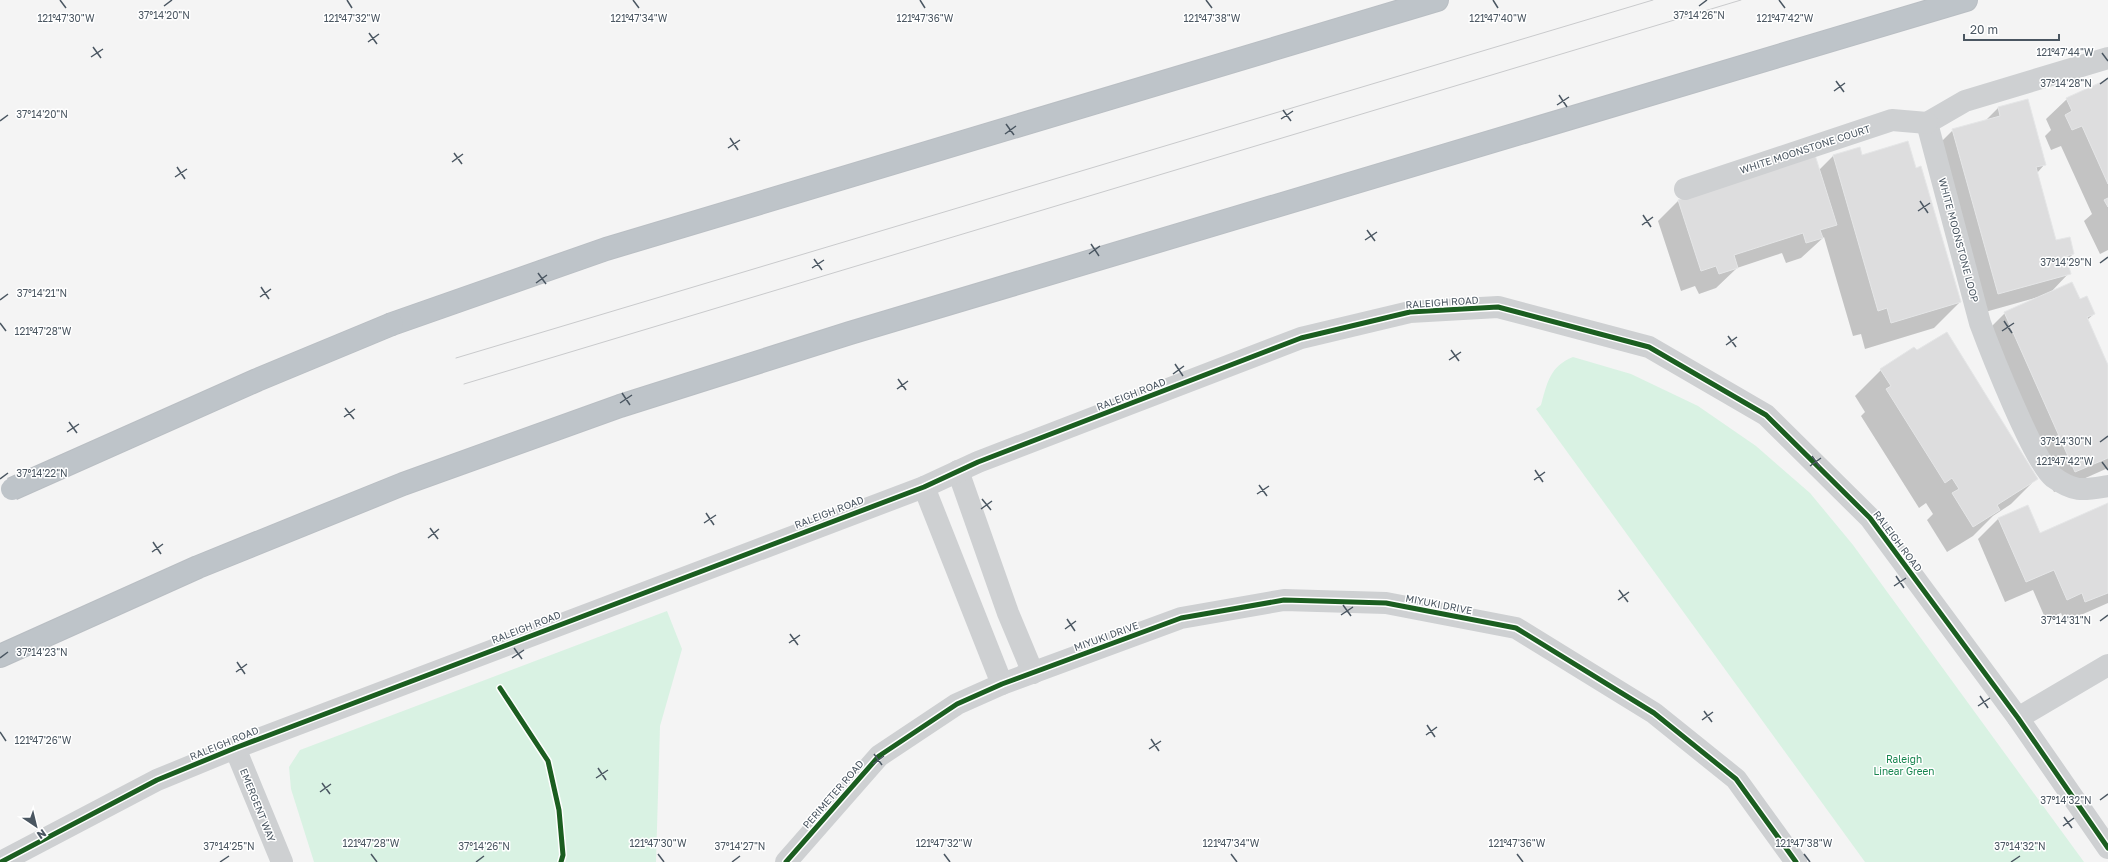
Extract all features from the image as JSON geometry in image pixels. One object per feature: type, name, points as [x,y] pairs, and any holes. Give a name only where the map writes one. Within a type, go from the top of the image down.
[{"type":"highway","points":[[6,492],[257,380],[392,324],[614,247],[1437,0]]},
{"type":"highway","points":[[0,656],[198,567],[403,484],[620,406],[858,331],[1966,0]]},
{"type":"street","points":[[1927,123],[1965,101],[2108,58]]},
{"type":"street","name":"WHITE MOONSTONE COURT","points":[[1685,189],[1892,120],[1927,123]]},
{"type":"street","name":"WHITE MOONSTONE LOOP","points":[[1927,123],[1980,323],[1989,347],[2037,454],[2052,476],[2073,488],[2082,491],[2108,486]]},
{"type":"street","name":"RALEIGH ROAD","points":[[1,862],[157,780],[235,748],[924,487],[978,462],[1301,338],[1410,312],[1498,307],[1649,347],[1766,415],[1870,518],[2018,718],[2108,848]]},
{"type":"street","points":[[958,471],[1008,613],[1033,673]]},
{"type":"street","points":[[924,487],[1002,684]]},
{"type":"street","name":"MIYUKI DRIVE","points":[[1002,684],[1182,618],[1284,600],[1386,603],[1516,628],[1654,713],[1736,779],[1796,862]]},
{"type":"street","points":[[2018,718],[2108,665]]},
{"type":"street","name":"PERIMETER ROAD","points":[[786,862],[879,756],[957,704],[1002,684]]},
{"type":"street","name":"EMERGENT WAY","points":[[235,748],[282,862]]},
{"type":"green space","name":"Raleigh Linear Green","points":[[1573,357],[1631,374],[1698,406],[1756,446],[1810,493],[1853,545],[2084,862],[1865,862],[1536,409],[1541,405],[1545,389],[1554,370],[1559,365]]},
{"type":"green space","points":[[667,611],[682,649],[660,726],[656,862],[314,862],[291,789],[289,767],[300,750]]},
{"type":"building","points":[[2108,79],[2108,184],[2082,126],[2072,130],[2065,115],[2072,111],[2066,98]]},
{"type":"building","points":[[2028,99],[2046,165],[2036,167],[2056,240],[2070,237],[2074,254],[2066,256],[2071,274],[1998,294],[1952,129],[2000,116],[1998,107]]},
{"type":"building","points":[[1908,141],[1916,168],[1921,166],[1961,302],[1891,323],[1887,308],[1878,311],[1833,155],[1860,147],[1862,155]]},
{"type":"building","points":[[1815,155],[1837,225],[1820,230],[1823,238],[1806,243],[1803,233],[1734,255],[1738,268],[1719,274],[1716,266],[1701,271],[1678,200]]},
{"type":"building","points":[[2108,198],[2108,207],[2104,200]]},
{"type":"building","points":[[2072,282],[2080,299],[2087,296],[2095,314],[2087,317],[2108,365],[2108,458],[2075,472],[2004,312]]},
{"type":"building","points":[[1947,332],[2038,479],[1997,505],[2000,510],[1973,527],[1952,493],[1959,489],[1952,478],[1945,483],[1886,389],[1891,386],[1880,369],[1914,347],[1917,350]]},
{"type":"building","points":[[2108,503],[2108,593],[2085,602],[2082,593],[2067,600],[2054,570],[2026,582],[1998,518],[2028,505],[2040,533]]},
{"type":"tram line","points":[[456,358],[1653,0]]},
{"type":"tram line","points":[[464,384],[1741,0]]},
{"type":"cycle path","points":[[1,862],[157,780],[235,748],[924,487],[978,462],[1301,338],[1410,312],[1498,307],[1649,347],[1766,415],[1870,518],[2018,718],[2108,848]]},
{"type":"cycle path","points":[[786,862],[879,756],[957,704],[1002,684],[1181,618],[1284,600],[1386,603],[1516,628],[1654,713],[1736,779],[1796,862]]},
{"type":"cycle path","points":[[500,688],[548,761],[559,810],[563,855],[561,862]]}]
